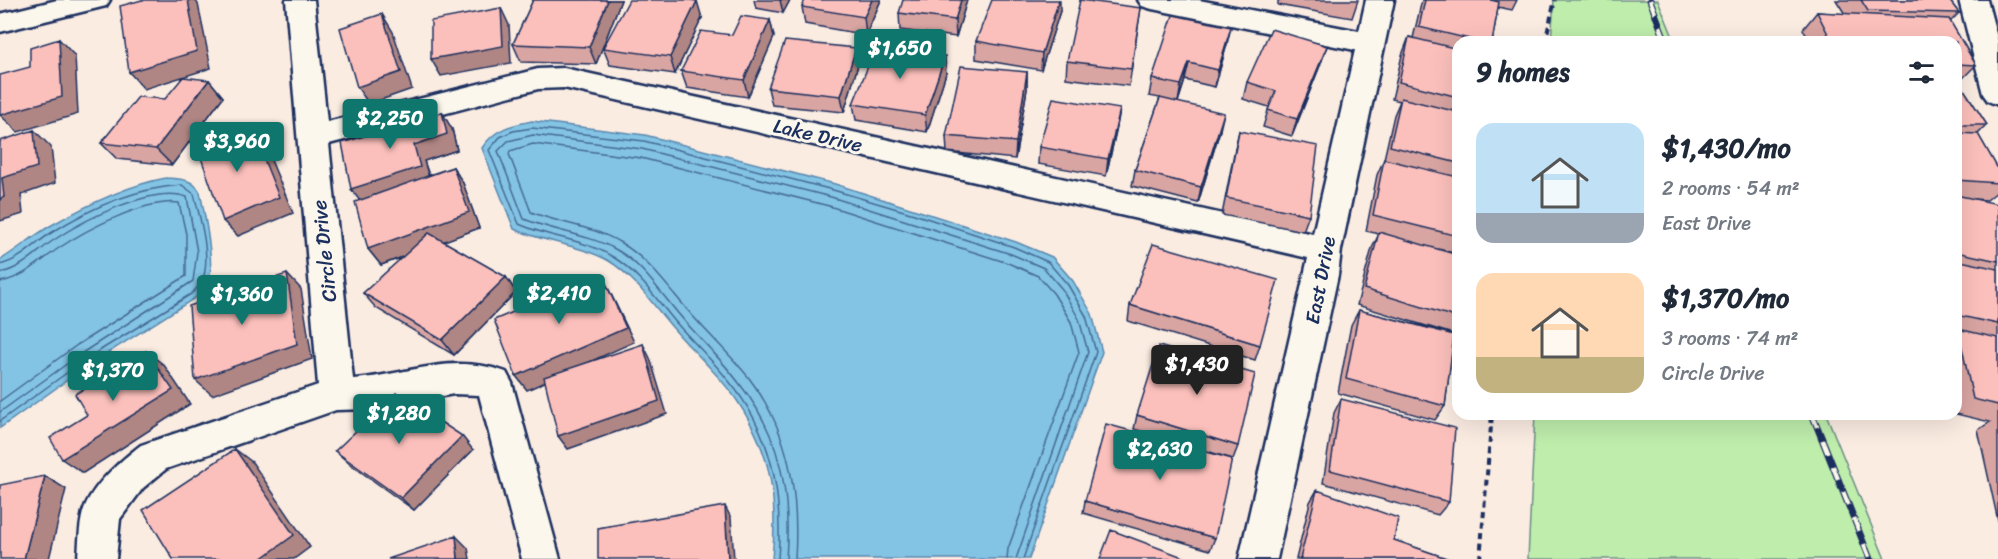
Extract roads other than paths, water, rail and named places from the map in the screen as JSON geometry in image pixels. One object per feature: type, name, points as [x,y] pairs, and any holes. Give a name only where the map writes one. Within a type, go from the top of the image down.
[{"type":"street","points":[[0,23],[96,0]]},
{"type":"street","name":"Circle Drive","points":[[300,0],[336,394]]},
{"type":"street","points":[[1152,0],[1370,43]]},
{"type":"street","name":"East Drive","points":[[1258,559],[1322,275],[1325,250],[1380,0]]},
{"type":"street","points":[[1973,0],[1998,94]]},
{"type":"street","name":"Lake Drive","points":[[313,138],[538,79],[564,78],[1258,232],[1325,250]]},
{"type":"street","points":[[97,559],[102,513],[130,476],[154,457],[336,394],[358,396],[417,384],[471,378],[494,383],[542,559]]},
{"type":"water","points":[[532,121],[645,135],[835,184],[1016,242],[1052,257],[1073,281],[1092,314],[1102,352],[1029,559],[772,559],[774,516],[770,478],[758,440],[731,392],[635,283],[618,267],[586,251],[514,229],[482,148],[498,132]]},
{"type":"water","points":[[166,178],[189,182],[200,192],[211,261],[209,280],[202,292],[90,364],[0,428],[0,260],[50,226],[92,204],[121,191]]},
{"type":"railway","points":[[1650,0],[1664,36]]},
{"type":"railway","points":[[1814,420],[1870,559]]}]
